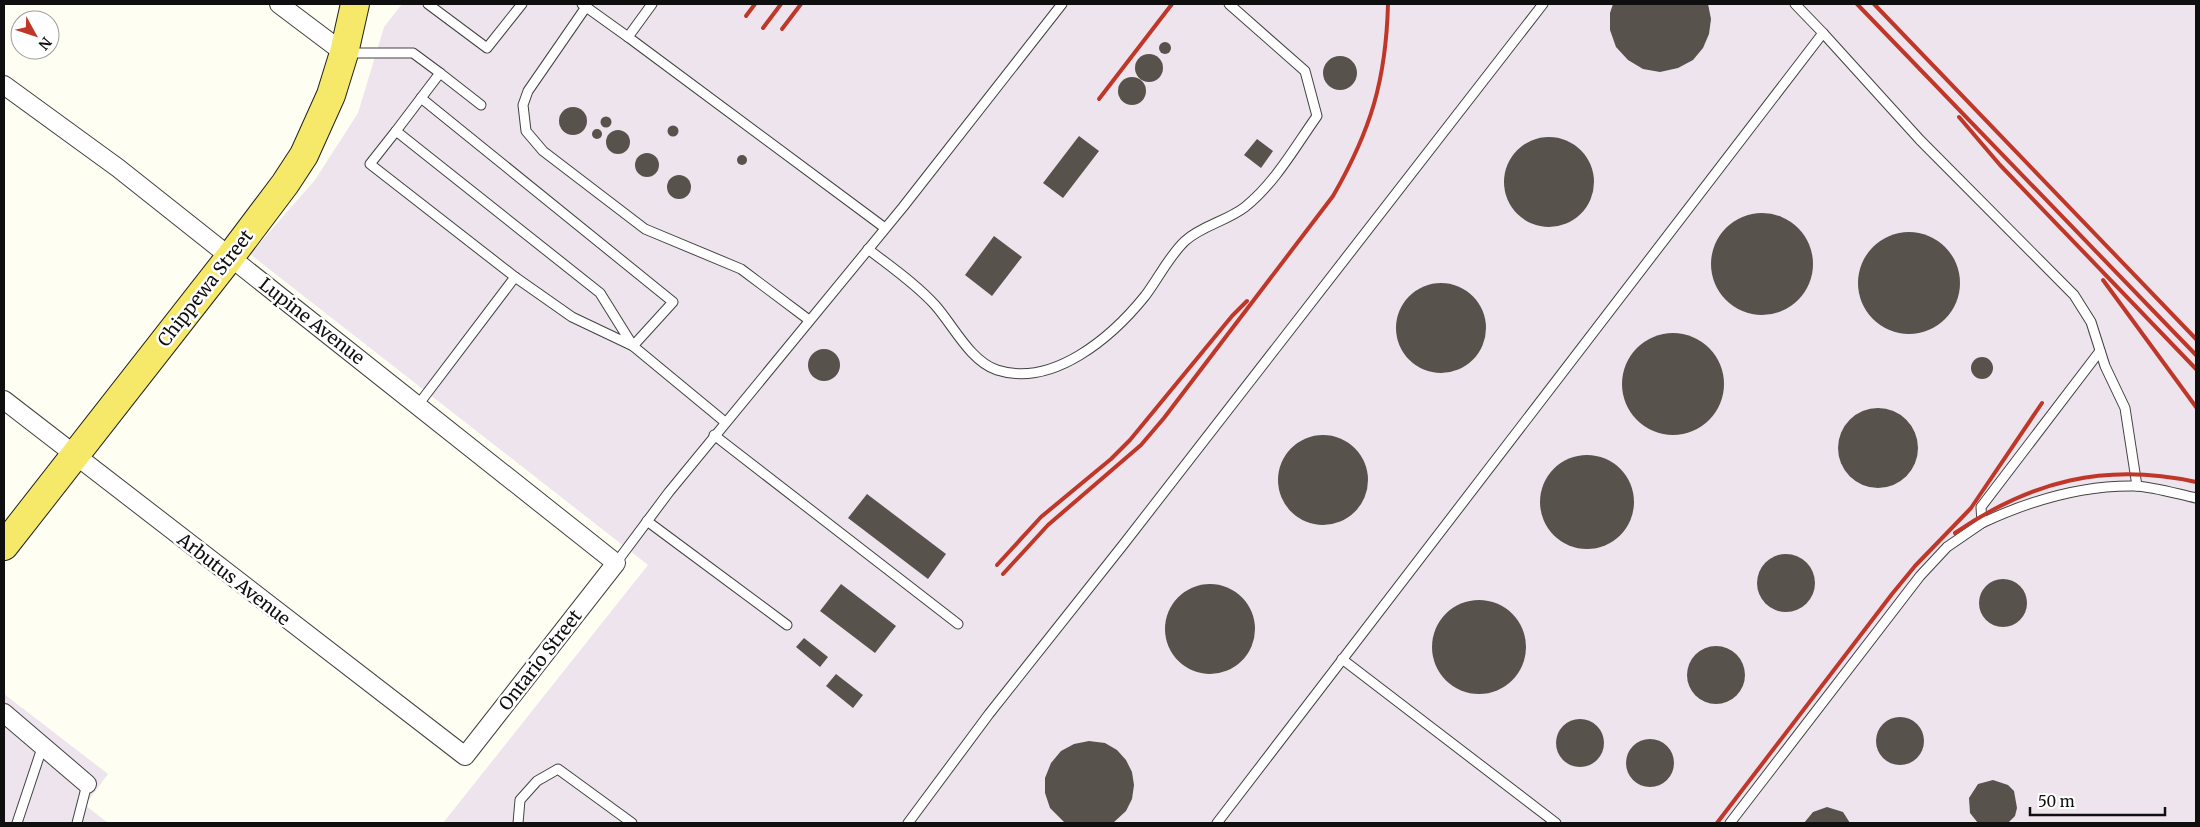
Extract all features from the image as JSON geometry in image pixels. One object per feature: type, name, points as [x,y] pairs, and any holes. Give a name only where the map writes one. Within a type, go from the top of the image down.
[{"type":"main road","name":"Chippewa Street","points":[[4,546],[230,257],[285,184],[304,155],[331,95],[344,53],[354,4]]},
{"type":"street","points":[[279,4],[344,53]]},
{"type":"street","name":"Lupine Avenue","points":[[4,85],[118,168],[616,563]]},
{"type":"street","name":"Arbutus Avenue","points":[[4,400],[74,456],[465,756]]},
{"type":"street","name":"Ontario Street","points":[[465,756],[616,563]]},
{"type":"street","points":[[4,713],[87,784]]},
{"type":"lane","points":[[428,4],[488,48],[522,4]]},
{"type":"lane","points":[[628,37],[652,4]]},
{"type":"lane","points":[[616,563],[714,435],[885,228],[1062,4]]},
{"type":"lane","points":[[868,249],[929,299],[968,347],[983,362],[995,370],[1012,374],[1031,373],[1053,368],[1087,350],[1144,297],[1186,240],[1244,208],[1268,185],[1317,116],[1305,71],[1229,4]]},
{"type":"lane","points":[[908,823],[988,714],[1123,545],[1543,4]]},
{"type":"lane","points":[[1795,4],[1920,140],[2074,294],[2091,322],[2100,351],[2125,408],[2136,486]]},
{"type":"lane","points":[[809,320],[741,269],[645,229],[544,151],[526,131],[524,105],[528,92],[584,5],[885,228]]},
{"type":"lane","points":[[1217,823],[1823,34]]},
{"type":"lane","points":[[344,53],[413,53],[481,105]]},
{"type":"lane","points":[[440,73],[370,164],[515,277],[572,317],[633,346],[725,422]]},
{"type":"lane","points":[[421,98],[673,302],[633,346]]},
{"type":"lane","points":[[396,131],[600,293],[633,346]]},
{"type":"lane","points":[[418,405],[515,277]]},
{"type":"lane","points":[[1982,523],[1981,507],[2100,351]]},
{"type":"lane","points":[[714,435],[958,624]]},
{"type":"lane","points":[[1730,823],[1920,576],[1947,547],[1982,523],[2014,508],[2080,491],[2136,486],[2196,498]]},
{"type":"lane","points":[[647,521],[787,625]]},
{"type":"lane","points":[[1342,659],[1556,823]]},
{"type":"lane","points":[[17,823],[43,745]]},
{"type":"lane","points":[[518,823],[520,800],[537,781],[558,769],[632,823]]},
{"type":"lane","points":[[77,823],[87,784]]},
{"type":"shaded area","points":[[402,4],[2196,4],[2196,823],[443,823],[648,565],[250,254],[315,180],[358,113],[384,27]]},
{"type":"shaded area","points":[[4,694],[108,774],[85,805],[108,823],[4,823]]},
{"type":"building","points":[[1613,4],[1708,4],[1711,19],[1709,34],[1703,48],[1693,60],[1678,68],[1660,72],[1643,69],[1628,60],[1616,47],[1610,30],[1610,13]]},
{"type":"building","points":[[1163,42],[1167,42],[1171,48],[1167,54],[1163,54],[1159,50],[1159,46]]},
{"type":"building","points":[[1149,54],[1159,58],[1163,68],[1159,78],[1149,82],[1139,78],[1135,68],[1139,58]]},
{"type":"building","points":[[1340,56],[1352,61],[1357,73],[1352,85],[1340,90],[1328,85],[1323,73],[1328,61]]},
{"type":"building","points":[[1132,77],[1142,81],[1146,91],[1142,101],[1132,105],[1122,101],[1118,91],[1122,81]]},
{"type":"building","points":[[573,107],[583,111],[587,121],[583,131],[573,135],[563,131],[559,121],[563,111]]},
{"type":"building","points":[[604,117],[608,117],[611,122],[610,126],[604,127],[601,124],[601,120]]},
{"type":"building","points":[[673,125],[679,131],[673,137],[667,131]]},
{"type":"building","points":[[595,129],[599,129],[602,134],[601,138],[595,139],[592,136],[592,132]]},
{"type":"building","points":[[618,130],[627,133],[630,142],[627,151],[618,154],[609,151],[606,142],[609,133]]},
{"type":"building","points":[[1079,136],[1099,151],[1063,198],[1043,183]]},
{"type":"building","points":[[1549,137],[1566,141],[1581,150],[1590,165],[1594,182],[1590,199],[1581,214],[1566,223],[1549,227],[1532,223],[1517,214],[1508,199],[1504,182],[1508,165],[1517,150],[1532,141]]},
{"type":"building","points":[[1257,139],[1273,151],[1261,168],[1244,155]]},
{"type":"building","points":[[647,153],[656,156],[659,165],[656,174],[647,177],[638,174],[635,165],[638,156]]},
{"type":"building","points":[[742,155],[747,160],[742,165],[737,160]]},
{"type":"building","points":[[679,175],[688,178],[691,187],[688,196],[679,199],[670,196],[667,187],[670,178]]},
{"type":"building","points":[[1762,213],[1782,217],[1798,228],[1809,244],[1813,264],[1809,284],[1798,300],[1782,311],[1762,315],[1742,311],[1726,300],[1715,284],[1711,264],[1715,244],[1726,228],[1742,217]]},
{"type":"building","points":[[1909,232],[1929,236],[1945,247],[1956,263],[1960,283],[1956,303],[1945,319],[1929,330],[1909,334],[1889,330],[1873,319],[1862,303],[1858,283],[1862,263],[1873,247],[1889,236]]},
{"type":"building","points":[[994,236],[1022,257],[992,296],[965,275]]},
{"type":"building","points":[[1441,283],[1458,287],[1473,296],[1482,311],[1486,328],[1482,345],[1473,360],[1458,369],[1441,373],[1424,369],[1409,360],[1400,345],[1396,328],[1400,311],[1409,296],[1424,287]]},
{"type":"building","points":[[1673,333],[1693,337],[1709,348],[1720,364],[1724,384],[1720,404],[1709,420],[1693,431],[1673,435],[1653,431],[1637,420],[1626,404],[1622,384],[1626,364],[1637,348],[1653,337]]},
{"type":"building","points":[[824,349],[835,354],[840,365],[835,376],[824,381],[813,376],[808,365],[813,354]]},
{"type":"building","points":[[1982,357],[1992,364],[1993,368],[1986,378],[1982,379],[1972,372],[1971,368],[1978,358]]},
{"type":"building","points":[[1878,408],[1893,411],[1906,420],[1915,433],[1918,448],[1915,463],[1906,476],[1893,485],[1878,488],[1863,485],[1850,476],[1841,463],[1838,448],[1841,433],[1850,420],[1863,411]]},
{"type":"building","points":[[1323,435],[1340,439],[1355,448],[1364,463],[1368,480],[1364,497],[1355,512],[1340,521],[1323,525],[1306,521],[1291,512],[1282,497],[1278,480],[1282,463],[1291,448],[1306,439]]},
{"type":"building","points":[[1587,455],[1605,459],[1620,469],[1630,484],[1634,502],[1630,520],[1620,535],[1605,545],[1587,549],[1569,545],[1554,535],[1544,520],[1540,502],[1544,484],[1554,469],[1569,459]]},
{"type":"building","points":[[867,494],[946,554],[928,579],[848,518]]},
{"type":"building","points":[[1786,554],[1802,559],[1810,567],[1815,583],[1810,599],[1802,607],[1786,612],[1770,607],[1762,599],[1757,583],[1762,567],[1770,559]]},
{"type":"building","points":[[1998,579],[2008,579],[2017,583],[2023,589],[2026,594],[2026,612],[2017,623],[2008,627],[1998,627],[1989,623],[1983,617],[1979,608],[1979,598],[1983,589],[1989,583]]},
{"type":"building","points":[[841,584],[896,626],[875,653],[820,611]]},
{"type":"building","points":[[1210,584],[1227,588],[1242,597],[1251,612],[1255,629],[1251,646],[1242,661],[1227,670],[1210,674],[1193,670],[1178,661],[1169,646],[1165,629],[1169,612],[1178,597],[1193,588]]},
{"type":"building","points":[[1479,600],[1497,604],[1512,614],[1522,629],[1526,647],[1522,665],[1512,680],[1497,690],[1479,694],[1461,690],[1446,680],[1436,665],[1432,647],[1436,629],[1446,614],[1461,604]]},
{"type":"building","points":[[804,638],[828,657],[820,667],[796,647]]},
{"type":"building","points":[[1716,646],[1732,651],[1740,659],[1745,675],[1740,691],[1732,699],[1716,704],[1700,699],[1692,691],[1687,675],[1692,659],[1700,651]]},
{"type":"building","points":[[836,674],[863,695],[853,708],[826,686]]},
{"type":"building","points":[[1895,717],[1905,717],[1914,721],[1920,727],[1923,732],[1923,750],[1914,761],[1905,765],[1895,765],[1886,761],[1880,755],[1876,746],[1876,736],[1880,727],[1886,721]]},
{"type":"building","points":[[1575,719],[1585,719],[1594,723],[1600,729],[1604,743],[1600,757],[1594,763],[1585,767],[1575,767],[1566,763],[1560,757],[1556,748],[1556,738],[1560,729],[1566,723]]},
{"type":"building","points":[[1645,739],[1655,739],[1664,743],[1670,749],[1673,754],[1673,772],[1664,783],[1655,787],[1645,787],[1636,783],[1630,777],[1626,768],[1626,758],[1630,749],[1636,743]]},
{"type":"building","points":[[1089,741],[1105,743],[1117,750],[1126,760],[1132,772],[1134,785],[1132,799],[1126,811],[1113,823],[1065,823],[1050,808],[1045,793],[1045,778],[1051,763],[1061,751],[1074,744]]},
{"type":"building","points":[[1993,780],[2008,785],[2014,791],[2017,808],[2015,816],[2008,823],[1978,823],[1970,813],[1969,798],[1978,784]]},
{"type":"building","points":[[1827,807],[1843,812],[1850,823],[1804,823],[1813,812]]},
{"type":"railway","points":[[746,16],[755,4]]},
{"type":"railway","points":[[763,28],[781,4]]},
{"type":"railway","points":[[782,29],[801,4]]},
{"type":"railway","points":[[1099,99],[1172,4]]},
{"type":"railway","points":[[1003,574],[1048,525],[1141,445],[1164,418],[1333,196],[1357,149],[1374,104],[1384,57],[1388,4]]},
{"type":"railway","points":[[1857,4],[2196,355]]},
{"type":"railway","points":[[1874,4],[2196,339]]},
{"type":"railway","points":[[1959,117],[2000,165],[2196,369]]},
{"type":"railway","points":[[2103,280],[2196,407]]},
{"type":"railway","points":[[997,565],[1041,517],[1111,459],[1130,440],[1232,316],[1247,301]]},
{"type":"railway","points":[[1717,823],[1892,594],[1915,566],[1971,508],[2042,403]]},
{"type":"railway","points":[[1955,533],[1983,515],[2012,500],[2070,481],[2100,476],[2131,474],[2163,476],[2196,482]]}]
